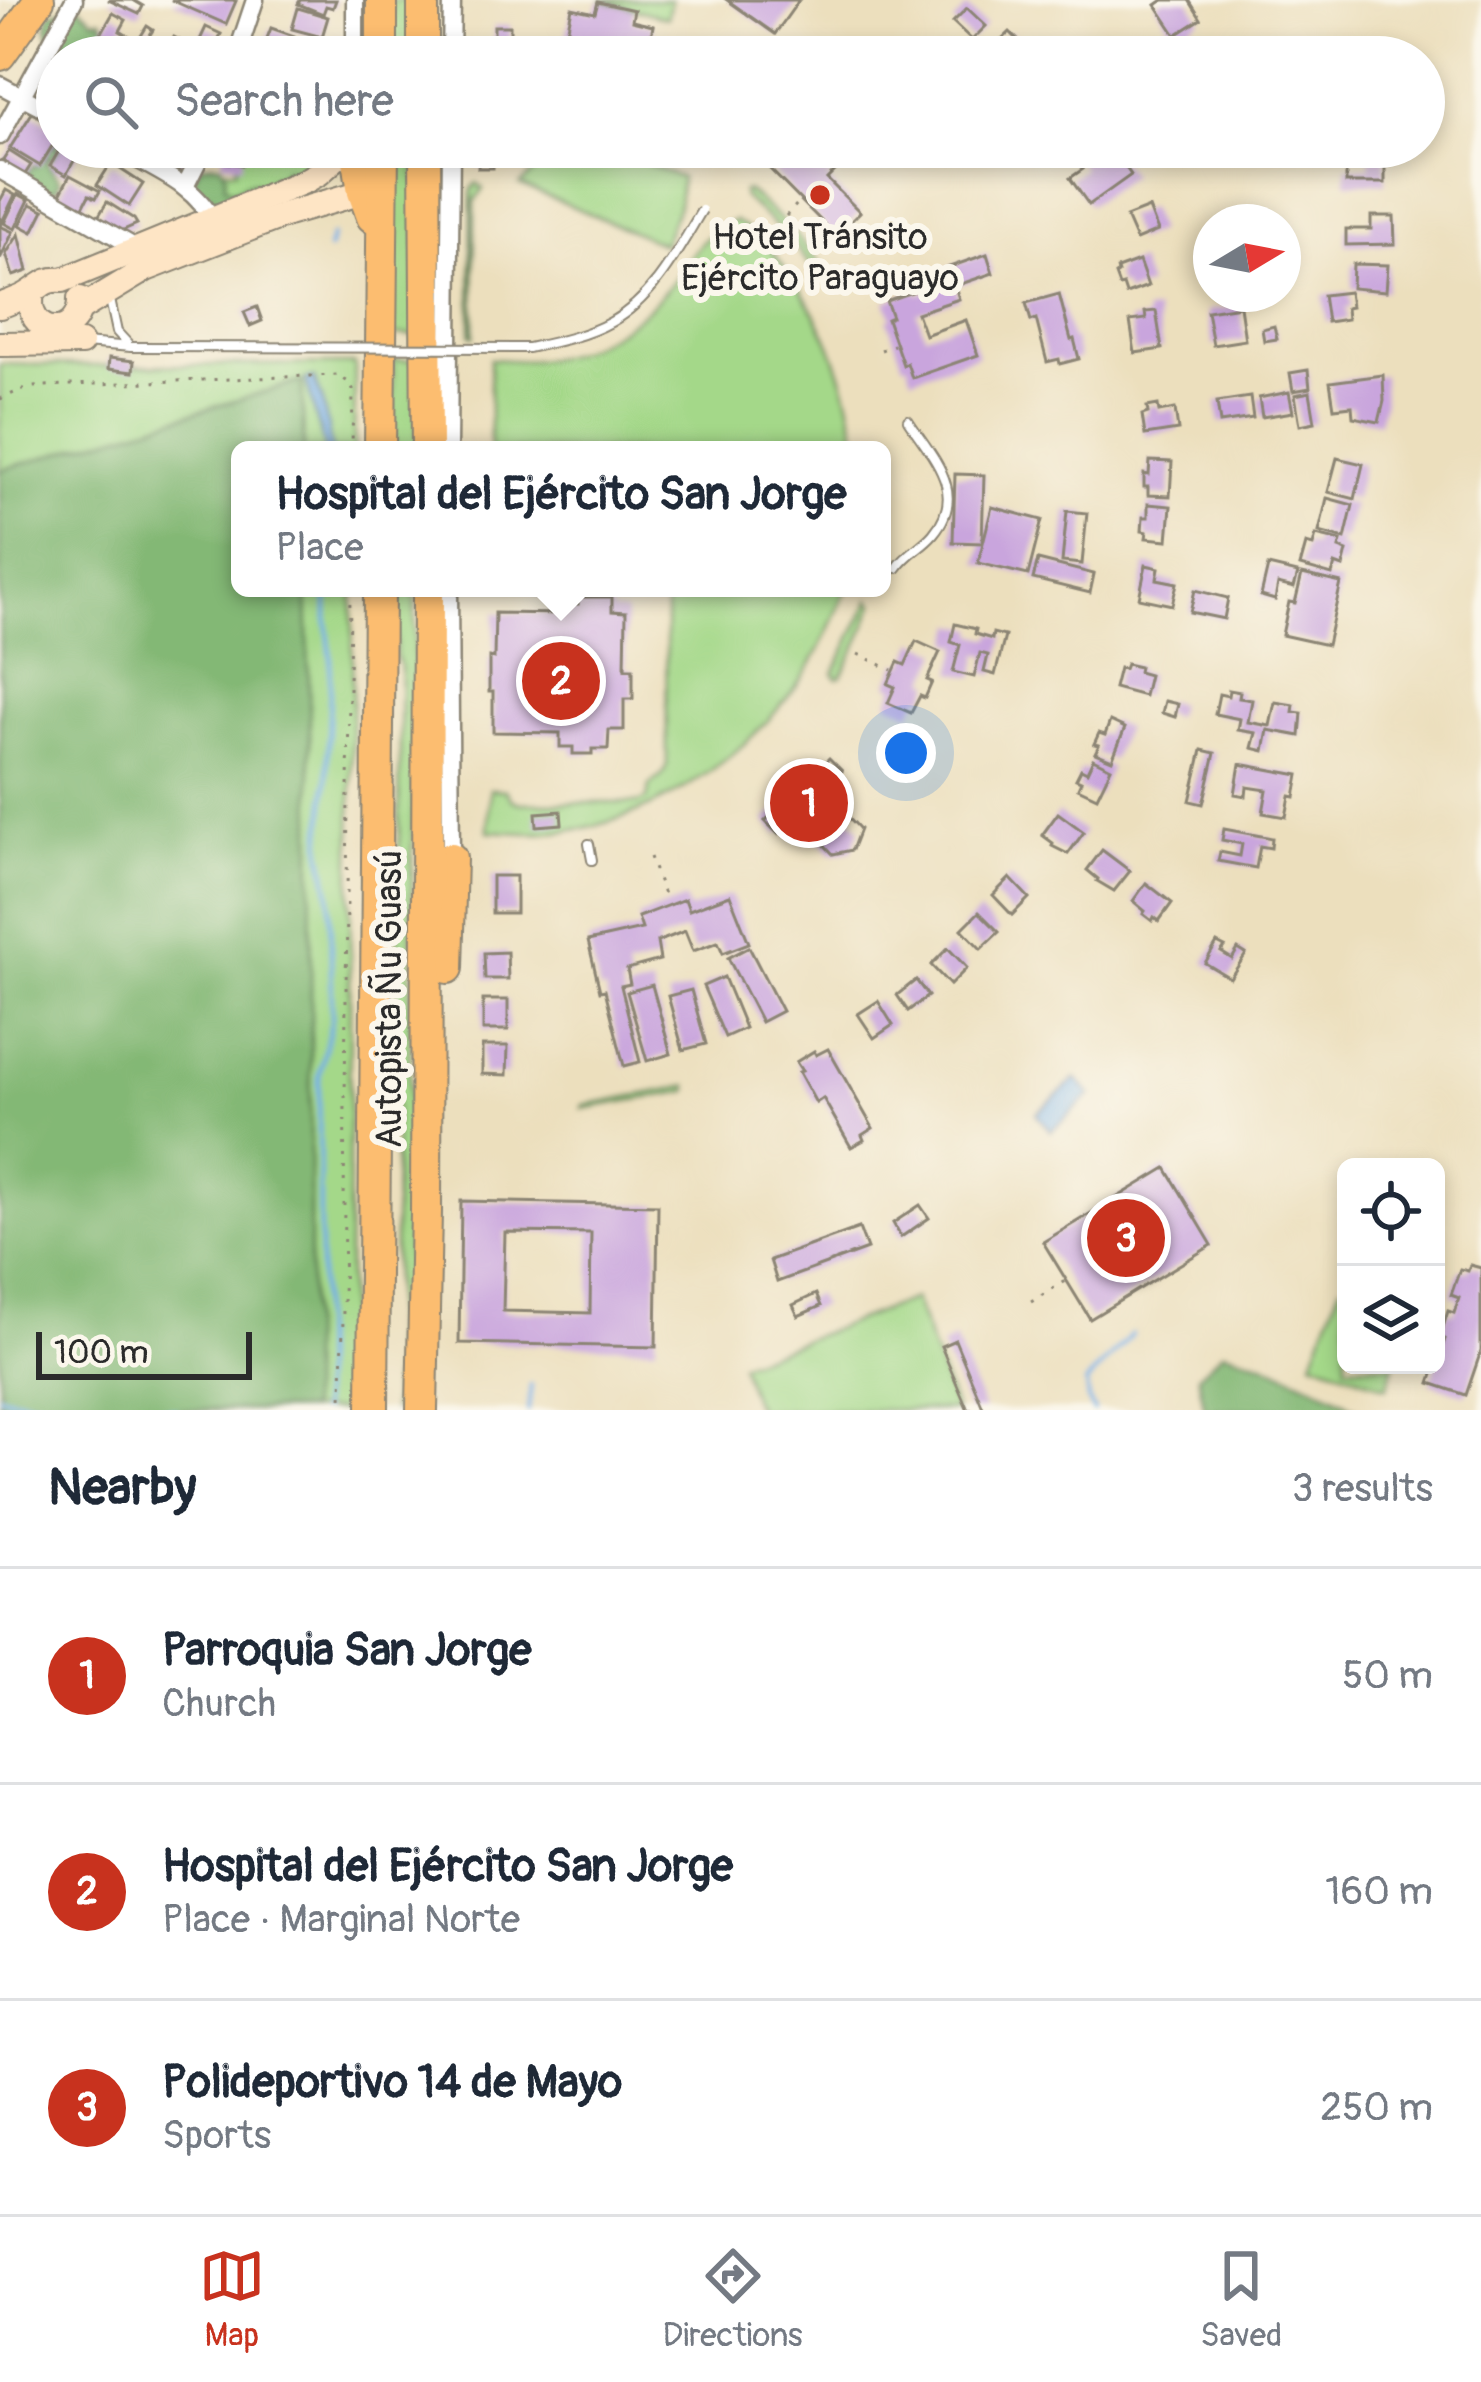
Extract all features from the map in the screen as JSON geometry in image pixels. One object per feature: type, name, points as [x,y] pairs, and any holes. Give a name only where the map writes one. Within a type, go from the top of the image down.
[{"type":"highway","points":[[0,24],[17,0]]},
{"type":"highway","points":[[0,56],[39,0]]},
{"type":"highway","points":[[382,0],[382,36]]},
{"type":"highway","points":[[423,0],[424,36]]},
{"type":"highway","points":[[357,168],[382,247]]},
{"type":"highway","points":[[380,441],[383,168]]},
{"type":"highway","points":[[425,168],[428,441]]},
{"type":"highway","name":"Autopista Ñu Guasú","points":[[374,1410],[380,597]]},
{"type":"highway","name":"Autopista Ñu Guasú","points":[[422,1410],[428,597]]},
{"type":"highway","points":[[426,1212],[443,1114],[458,858]]},
{"type":"main road","points":[[0,344],[67,326],[146,269],[325,168]]},
{"type":"main road","points":[[63,280],[136,248],[363,192]]},
{"type":"main road","points":[[0,306],[51,279],[63,280],[80,297],[67,326]]},
{"type":"main road","points":[[32,293],[33,317],[67,326]]},
{"type":"main road","points":[[0,328],[67,326]]},
{"type":"street","points":[[55,36],[74,0]]},
{"type":"street","points":[[243,36],[255,0]]},
{"type":"street","points":[[355,0],[355,36]]},
{"type":"street","points":[[451,36],[452,0]]},
{"type":"street","points":[[0,136],[36,72]]},
{"type":"street","points":[[0,85],[36,104]]},
{"type":"street","points":[[151,168],[202,203],[216,229]]},
{"type":"street","points":[[185,187],[195,168]]},
{"type":"street","points":[[448,441],[451,168]]},
{"type":"street","points":[[0,170],[136,248]]},
{"type":"street","points":[[449,597],[458,858]]},
{"type":"lane","points":[[67,326],[131,347],[528,348],[614,321],[667,268],[702,210]]},
{"type":"lane","points":[[109,292],[117,332],[131,347]]},
{"type":"lane","points":[[897,568],[938,528],[947,503],[941,466],[908,420]]},
{"type":"lane","points":[[590,844],[592,860]]},
{"type":"path","points":[[786,216],[799,202]]},
{"type":"path","points":[[861,223],[881,245]]},
{"type":"path","points":[[881,350],[894,345]]},
{"type":"path","points":[[0,399],[43,386],[337,375],[353,389],[352,441]]},
{"type":"path","points":[[342,1410],[350,597]]},
{"type":"path","points":[[859,654],[892,670]]},
{"type":"path","points":[[650,857],[666,900]]},
{"type":"path","points":[[1031,1302],[1065,1281]]},
{"type":"green space","points":[[391,0],[413,0],[414,36],[392,36]]},
{"type":"green space","points":[[600,0],[671,0],[667,18]]},
{"type":"green space","points":[[78,5],[94,20],[101,19],[108,36],[49,36],[49,14]]},
{"type":"green space","points":[[34,165],[50,168],[60,180],[58,188],[49,191],[24,177]]},
{"type":"green space","points":[[199,168],[223,168],[225,186],[232,190],[277,179],[285,169],[295,173],[217,204],[213,197],[190,188]]},
{"type":"green space","points":[[216,168],[306,168],[214,211],[193,184]]},
{"type":"green space","points":[[392,168],[415,168],[418,335],[392,335]]},
{"type":"green space","points":[[539,168],[657,168],[681,178],[678,206],[663,244],[520,185]]},
{"type":"green space","points":[[477,183],[483,189],[475,201],[474,336],[472,189]]},
{"type":"green space","points":[[743,191],[790,228],[823,272],[816,272],[785,234],[743,197]]},
{"type":"green space","points":[[735,221],[751,231],[803,294],[843,379],[856,441],[490,441],[490,359],[546,359],[615,332],[659,298],[706,238]]},
{"type":"green space","points":[[393,360],[418,360],[417,441],[394,441]]},
{"type":"green space","points":[[0,364],[355,364],[354,441],[231,441],[231,597],[353,597],[347,1410],[0,1410]]},
{"type":"green space","points":[[302,381],[304,441],[231,441],[231,597],[307,597],[312,827],[309,1410],[0,1410],[0,470]]},
{"type":"green space","points":[[395,597],[415,597],[406,1410],[392,1410],[401,667],[396,657]]},
{"type":"green space","points":[[664,597],[843,597],[814,659],[777,710],[721,763],[689,785],[619,819],[582,828],[488,831],[490,789],[505,790],[520,803],[638,803],[647,799],[649,786],[667,765]]},
{"type":"green space","points":[[870,600],[874,604],[860,640],[837,678],[834,673]]},
{"type":"green space","points":[[688,1086],[689,1091],[582,1109],[583,1105]]},
{"type":"green space","points":[[1337,1294],[1337,1369],[1313,1360]]},
{"type":"green space","points":[[914,1299],[955,1410],[757,1410],[740,1364]]},
{"type":"green space","points":[[1224,1351],[1261,1362],[1359,1410],[1205,1410],[1198,1375]]},
{"type":"green space","points":[[1351,1374],[1391,1374],[1387,1387]]},
{"type":"water","points":[[314,378],[322,398],[330,441],[323,441],[306,379]]},
{"type":"water","points":[[1076,1079],[1091,1095],[1051,1131],[1036,1114]]},
{"type":"building","points":[[108,0],[133,0],[143,6],[139,14]]},
{"type":"building","points":[[171,0],[233,0],[236,1],[226,24]]},
{"type":"building","points":[[300,0],[336,0],[323,14],[298,4]]},
{"type":"building","points":[[727,0],[799,0],[775,34]]},
{"type":"building","points":[[1163,0],[1189,0],[1201,19],[1176,35],[1156,5]]},
{"type":"building","points":[[598,2],[634,10],[632,21],[653,26],[651,36],[566,36],[572,8],[595,13]]},
{"type":"building","points":[[298,8],[328,17],[322,36],[292,29]]},
{"type":"building","points":[[967,8],[986,26],[976,36],[968,36],[953,22]]},
{"type":"building","points":[[113,13],[126,20],[120,31],[128,36],[101,34]]},
{"type":"building","points":[[494,26],[510,26],[510,36],[494,36]]},
{"type":"building","points":[[206,27],[221,34],[220,36],[202,36]]},
{"type":"building","points":[[271,28],[294,36],[268,36]]},
{"type":"building","points":[[32,113],[36,115],[36,164],[10,148]]},
{"type":"building","points":[[9,151],[31,165],[22,179],[0,165]]},
{"type":"building","points":[[108,168],[119,168],[143,184],[129,206],[97,185]]},
{"type":"building","name":"Hotel Tránsito Ejército Paraguayo","points":[[769,168],[838,168],[827,179],[860,212],[836,236]]},
{"type":"building","points":[[1126,168],[1131,175],[1089,205],[1070,178],[1083,169]]},
{"type":"building","points":[[1346,168],[1385,168],[1385,183],[1346,183]]},
{"type":"building","points":[[70,175],[100,191],[96,198],[89,195],[82,209],[59,196]]},
{"type":"building","points":[[6,190],[15,195],[0,226],[0,201]]},
{"type":"building","points":[[18,194],[29,200],[15,229],[4,223]]},
{"type":"building","points":[[107,202],[137,224],[121,231],[98,217]]},
{"type":"building","points":[[31,204],[44,210],[33,232],[20,225]]},
{"type":"building","points":[[1149,208],[1158,231],[1136,240],[1126,217]]},
{"type":"building","points":[[1371,216],[1394,216],[1395,244],[1346,245],[1346,229],[1371,229]]},
{"type":"building","points":[[0,226],[13,232],[0,259]]},
{"type":"building","points":[[19,234],[28,271],[13,276],[6,254]]},
{"type":"building","points":[[987,254],[993,273],[955,286],[959,299],[917,313],[925,335],[966,320],[978,355],[912,378],[887,319],[892,317],[886,301],[946,285],[941,270]]},
{"type":"building","points":[[1139,261],[1148,286],[1126,294],[1115,275],[1117,269]]},
{"type":"building","points":[[1353,264],[1388,265],[1386,291],[1352,288]]},
{"type":"building","points":[[1349,292],[1347,319],[1327,322],[1323,295]]},
{"type":"building","points":[[1059,294],[1079,359],[1060,364],[1059,359],[1047,362],[1036,319],[1031,321],[1026,303]]},
{"type":"building","points":[[257,307],[262,321],[250,326],[244,312]]},
{"type":"building","points":[[1156,311],[1162,349],[1135,353],[1130,321],[1146,319],[1145,312]]},
{"type":"building","points":[[1207,312],[1241,312],[1245,340],[1213,345]]},
{"type":"building","points":[[1274,326],[1277,339],[1264,341],[1262,329]]},
{"type":"building","points":[[109,358],[134,361],[133,372],[108,369]]},
{"type":"building","points":[[1308,370],[1310,388],[1293,391],[1290,373]]},
{"type":"building","points":[[1383,375],[1379,422],[1353,417],[1352,406],[1334,408],[1330,382]]},
{"type":"building","points":[[1289,392],[1293,412],[1262,417],[1259,398]]},
{"type":"building","points":[[1310,392],[1315,422],[1300,425],[1295,395]]},
{"type":"building","points":[[1250,397],[1253,418],[1220,423],[1217,402]]},
{"type":"building","points":[[1158,405],[1159,412],[1175,409],[1178,430],[1145,435],[1142,415],[1148,413],[1147,407]]},
{"type":"building","points":[[1337,458],[1363,464],[1355,499],[1328,492]]},
{"type":"building","points":[[1150,461],[1172,462],[1170,496],[1148,495],[1144,474],[1149,475]]},
{"type":"building","points":[[955,474],[984,475],[982,543],[953,542]]},
{"type":"building","points":[[1327,498],[1353,505],[1345,539],[1319,532]]},
{"type":"building","points":[[1148,504],[1171,506],[1168,540],[1146,538],[1147,532],[1142,531]]},
{"type":"building","points":[[992,507],[1042,520],[1028,575],[978,563]]},
{"type":"building","points":[[1067,511],[1087,513],[1082,564],[1062,562]]},
{"type":"building","points":[[1316,535],[1341,541],[1339,548],[1347,551],[1343,567],[1335,564],[1332,575],[1300,566],[1306,544],[1313,546]]},
{"type":"building","points":[[1038,560],[1094,574],[1090,593],[1033,579]]},
{"type":"building","points":[[1146,565],[1159,568],[1157,579],[1177,583],[1172,605],[1139,598]]},
{"type":"building","points":[[1268,566],[1298,573],[1294,588],[1278,584],[1275,600],[1261,596]]},
{"type":"building","points":[[1302,574],[1341,583],[1327,645],[1282,635],[1289,602],[1295,603]]},
{"type":"building","points":[[1195,590],[1228,598],[1224,619],[1190,612]]},
{"type":"building","points":[[578,597],[612,597],[612,611],[626,612],[625,669],[633,669],[633,699],[624,699],[624,730],[609,730],[608,749],[592,749],[592,754],[573,754],[573,747],[560,747],[560,733],[493,732],[489,657],[494,658],[495,613],[565,614],[565,604],[578,604]]},
{"type":"building","points":[[955,624],[992,639],[993,633],[1005,636],[995,675],[984,672],[988,655],[980,653],[974,677],[953,672],[960,645],[951,642]]},
{"type":"building","points":[[916,641],[940,652],[927,680],[932,682],[925,698],[920,696],[911,713],[888,703],[895,687],[888,684],[898,662],[905,665]]},
{"type":"building","points":[[1126,664],[1149,675],[1144,696],[1114,688],[1119,668]]},
{"type":"building","points":[[1229,690],[1252,700],[1248,722],[1270,726],[1275,702],[1294,705],[1293,712],[1302,713],[1300,736],[1268,730],[1264,751],[1252,748],[1256,733],[1238,730],[1240,719],[1215,714],[1219,694],[1228,696]]},
{"type":"building","points":[[1165,701],[1178,704],[1175,717],[1162,713]]},
{"type":"building","points":[[1110,721],[1125,728],[1112,760],[1095,753],[1099,745],[1094,744],[1099,733],[1105,735]]},
{"type":"building","points":[[1202,750],[1215,753],[1203,804],[1190,801]]},
{"type":"building","points":[[829,758],[842,771],[823,790],[860,829],[852,850],[833,854],[797,816],[778,834],[765,821]]},
{"type":"building","points":[[1093,759],[1111,768],[1097,797],[1078,788],[1081,781],[1076,779],[1081,769],[1087,772]]},
{"type":"building","points":[[1240,764],[1299,775],[1286,817],[1263,813],[1267,790],[1247,787],[1246,796],[1235,794]]},
{"type":"building","points":[[561,811],[562,824],[537,826],[536,813]]},
{"type":"building","points":[[1058,813],[1084,832],[1068,854],[1042,835]]},
{"type":"building","points":[[1224,829],[1272,838],[1271,848],[1260,846],[1256,868],[1218,861],[1220,852],[1240,856],[1242,844],[1222,840]]},
{"type":"building","points":[[1102,850],[1130,871],[1114,891],[1087,870]]},
{"type":"building","points":[[492,876],[516,876],[516,913],[492,913]]},
{"type":"building","points":[[1010,878],[1029,898],[1012,915],[993,895]]},
{"type":"building","points":[[1146,883],[1172,903],[1159,921],[1154,917],[1152,921],[1133,901]]},
{"type":"building","points":[[730,895],[749,943],[723,953],[718,942],[693,951],[685,931],[657,942],[660,960],[627,969],[630,984],[621,986],[640,1062],[624,1066],[588,941],[642,929],[638,917],[685,899],[689,910]]},
{"type":"building","points":[[979,912],[999,932],[981,949],[962,929]]},
{"type":"building","points":[[1217,943],[1232,959],[1238,949],[1246,954],[1230,978],[1205,963]]},
{"type":"building","points":[[749,947],[782,1011],[761,1022],[728,958]]},
{"type":"building","points":[[948,948],[967,968],[950,985],[931,965]]},
{"type":"building","points":[[507,952],[508,979],[485,979],[484,953]]},
{"type":"building","points":[[724,977],[745,1028],[725,1037],[703,986]]},
{"type":"building","points":[[916,980],[928,996],[908,1011],[897,995]]},
{"type":"building","points":[[652,985],[671,1054],[647,1061],[627,992]]},
{"type":"building","points":[[691,990],[706,1044],[683,1050],[668,996]]},
{"type":"building","points":[[483,1000],[508,1000],[508,1030],[483,1030]]},
{"type":"building","points":[[878,1001],[893,1025],[874,1038],[858,1014]]},
{"type":"building","points":[[482,1046],[508,1046],[507,1075],[482,1074]]},
{"type":"building","points":[[828,1049],[873,1128],[851,1147],[823,1098],[816,1103],[796,1062]]},
{"type":"building","points":[[1166,1168],[1212,1245],[1090,1319],[1043,1242]]},
{"type":"building","points":[[461,1201],[658,1205],[656,1347],[459,1343]],"holes":[[[505,1232],[591,1233],[590,1313],[503,1311]]]},
{"type":"building","points":[[920,1205],[929,1218],[901,1237],[893,1223]]},
{"type":"building","points":[[859,1228],[867,1249],[777,1282],[770,1260]]},
{"type":"building","points":[[1470,1265],[1481,1268],[1481,1351],[1466,1395],[1430,1383],[1433,1374],[1445,1374],[1445,1321],[1448,1311],[1454,1313],[1459,1298],[1451,1295],[1460,1269],[1468,1271]]},
{"type":"building","points":[[816,1294],[821,1306],[798,1316],[793,1305]]},
{"type":"building","points":[[955,1340],[984,1410],[968,1410],[941,1346]]},
{"type":"waterway","points":[[328,249],[332,236]]},
{"type":"waterway","points":[[321,1410],[319,1076],[332,1018],[330,895],[321,845],[331,658],[327,597]]},
{"type":"waterway","points":[[1094,1410],[1086,1383],[1132,1334]]},
{"type":"waterway","points":[[528,1410],[531,1385]]},
{"type":"waterway","points":[[0,1396],[39,1403],[175,1410]]},
{"type":"place","name":"Hotel Tránsito Ejército Paraguayo","points":[[820,195]]},
{"type":"place","name":"Hospital del Ejército San Jorge","points":[[561,681]]},
{"type":"place","name":"Parroquia San Jorge","points":[[809,803]]},
{"type":"place","name":"Polideportivo 14 de Mayo","points":[[1126,1238]]}]
